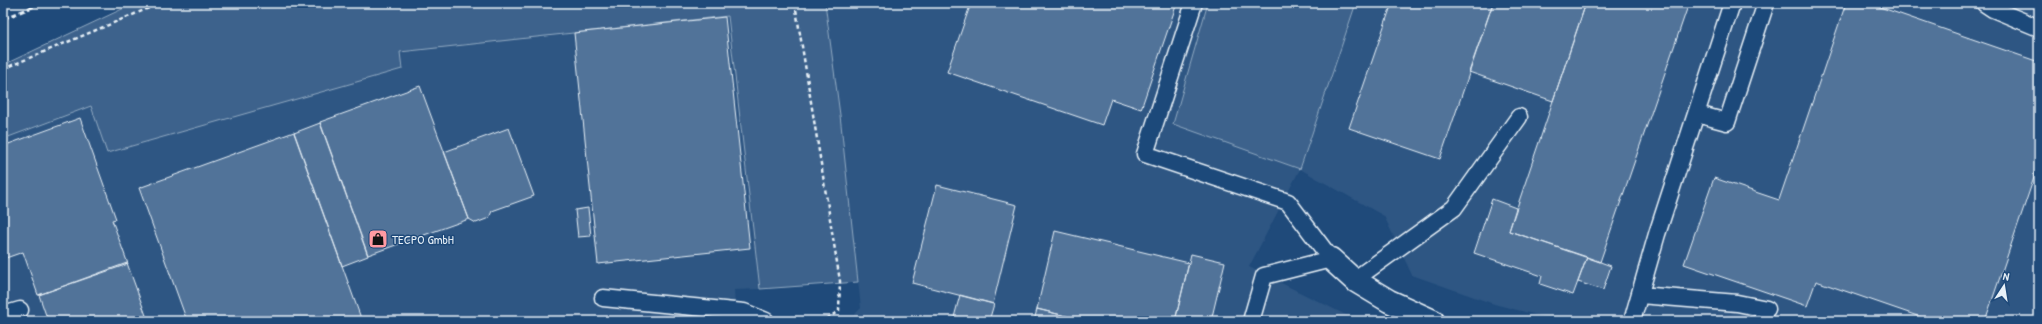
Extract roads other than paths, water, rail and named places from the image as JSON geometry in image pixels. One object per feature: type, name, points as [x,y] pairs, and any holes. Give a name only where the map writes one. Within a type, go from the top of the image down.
[{"type":"street","points":[[1331,260],[1354,280],[1390,301],[1433,321]]},
{"type":"lane","points":[[1194,3],[1145,154],[1288,202],[1331,260],[1264,276],[1251,321]]},
{"type":"lane","points":[[1632,321],[1657,234],[1732,3]]},
{"type":"lane","points":[[1696,114],[1727,122],[1766,3]]},
{"type":"lane","points":[[1984,3],[1993,9],[2039,28]]},
{"type":"lane","points":[[1354,280],[1454,208],[1519,117]]},
{"type":"lane","points":[[1640,295],[1737,303],[1767,309]]},
{"type":"lane","points":[[603,298],[744,312],[766,321]]},
{"type":"lane","points":[[3,315],[20,310]]},
{"type":"railway","points":[[3,19],[42,3]]},
{"type":"place","name":"TECPO GmbH","points":[[378,239]]}]
